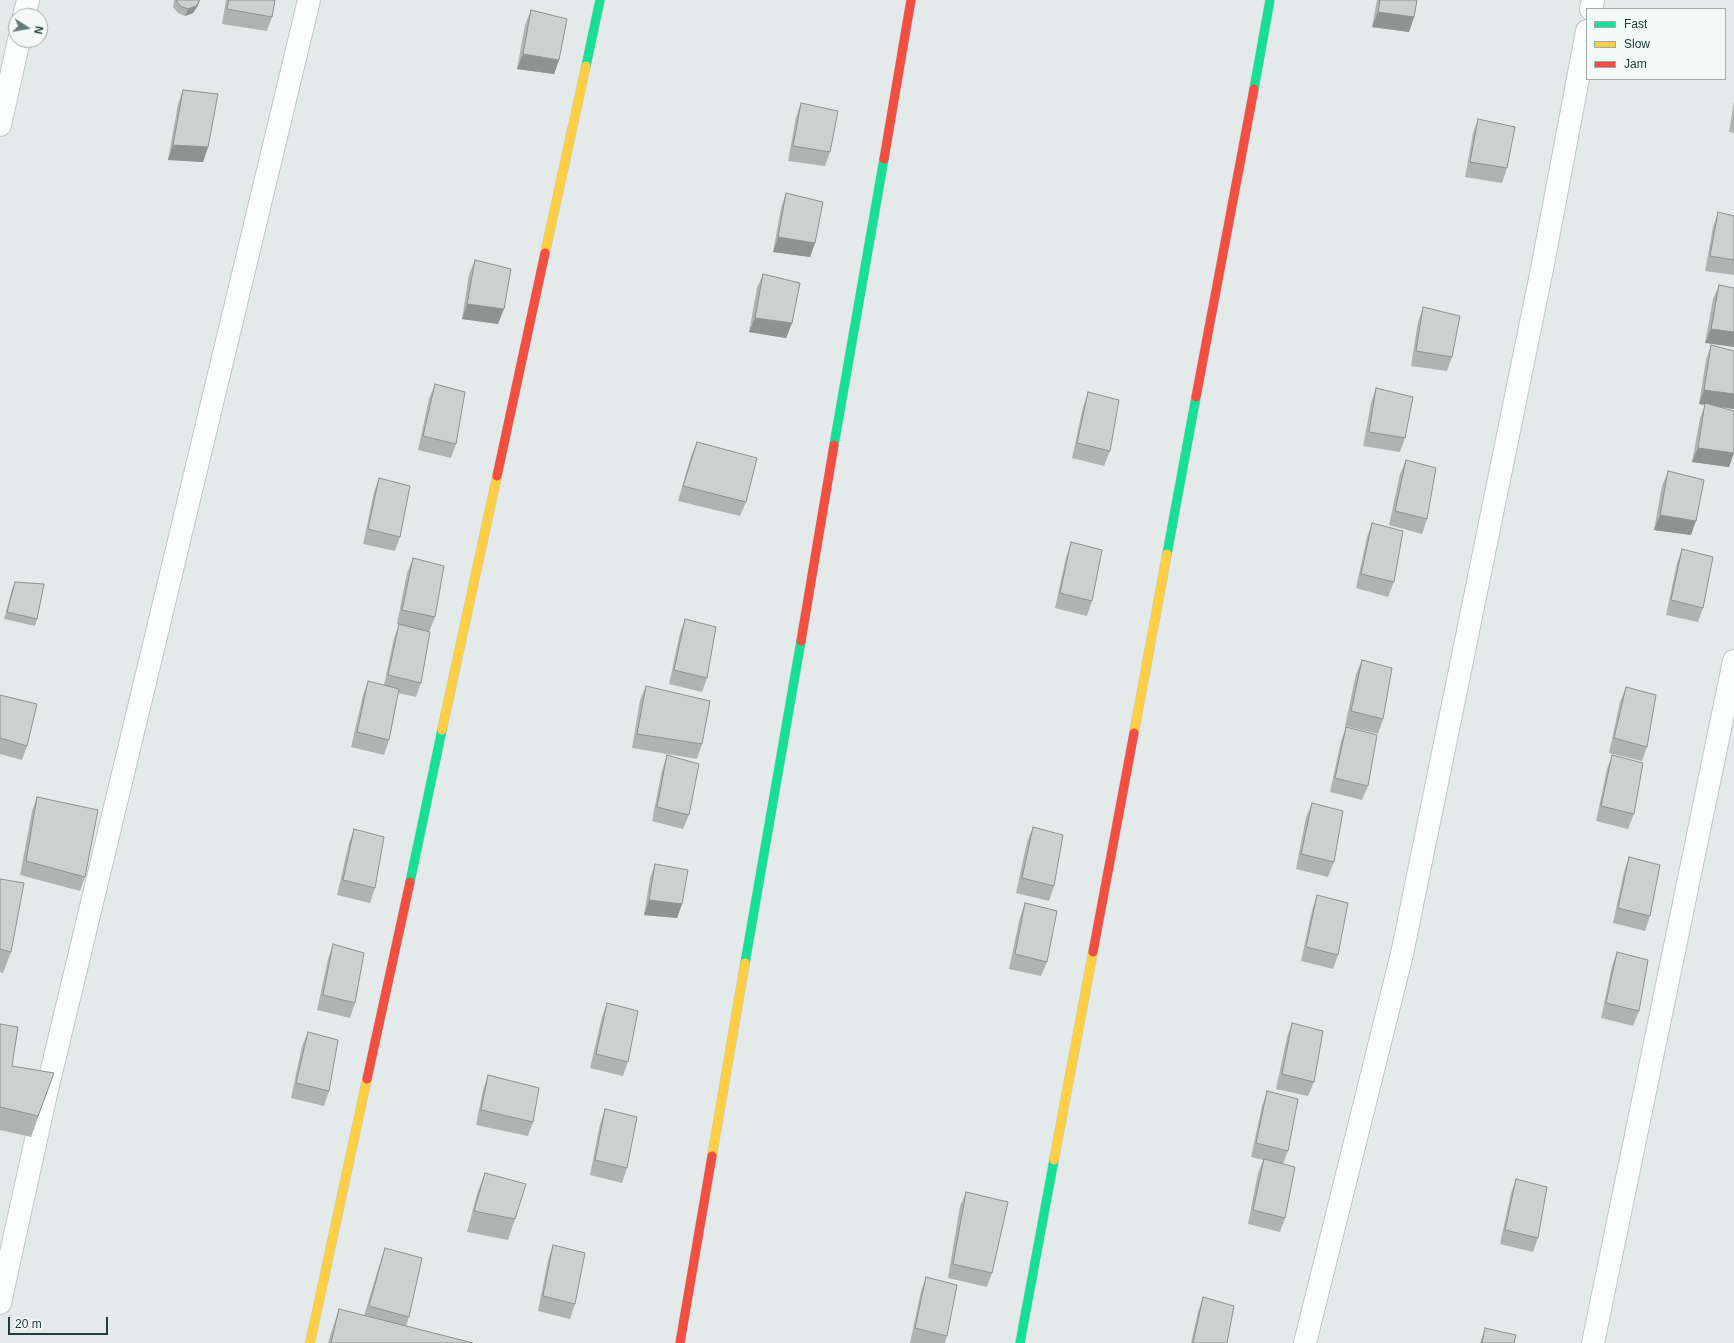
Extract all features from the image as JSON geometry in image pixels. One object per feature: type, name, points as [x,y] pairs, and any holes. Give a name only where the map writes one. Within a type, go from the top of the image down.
[{"type":"street","points":[[0,1303],[46,1094],[309,0]]},
{"type":"street","points":[[310,1343],[600,0]]},
{"type":"street","points":[[680,1343],[911,0]]},
{"type":"street","points":[[1020,1343],[1270,0]]},
{"type":"street","points":[[1305,1343],[1402,954],[1542,269],[1586,36]]},
{"type":"street","points":[[0,125],[17,48]]},
{"type":"street","points":[[1593,1343],[1734,661]]},
{"type":"building","points":[[176,0],[200,0],[196,6],[188,9],[180,6]]},
{"type":"building","points":[[229,0],[275,0],[272,17],[227,9]]},
{"type":"building","points":[[1380,0],[1417,0],[1414,17],[1378,12]]},
{"type":"building","points":[[531,10],[567,19],[559,60],[523,54]]},
{"type":"building","points":[[183,90],[218,94],[208,147],[173,145]]},
{"type":"building","points":[[801,103],[838,111],[830,152],[793,146]]},
{"type":"building","points":[[1478,119],[1515,127],[1507,168],[1470,162]]},
{"type":"building","points":[[786,193],[823,202],[815,243],[778,237]]},
{"type":"building","points":[[1718,212],[1734,216],[1734,260],[1710,256]]},
{"type":"building","points":[[475,260],[511,269],[504,309],[467,304]]},
{"type":"building","points":[[763,274],[800,283],[792,323],[755,318]]},
{"type":"building","points":[[1719,285],[1734,288],[1734,332],[1711,329]]},
{"type":"building","points":[[1423,307],[1460,316],[1452,357],[1416,351]]},
{"type":"building","points":[[1711,345],[1734,351],[1734,394],[1704,390]]},
{"type":"building","points":[[435,384],[465,392],[456,444],[423,436]]},
{"type":"building","points":[[1376,388],[1413,397],[1405,438],[1369,432]]},
{"type":"building","points":[[1088,392],[1119,400],[1110,451],[1077,443]]},
{"type":"building","points":[[1705,403],[1734,411],[1734,453],[1698,448]]},
{"type":"building","points":[[697,442],[757,458],[746,502],[683,486]]},
{"type":"building","points":[[1406,460],[1436,468],[1427,519],[1395,511]]},
{"type":"building","points":[[1668,471],[1704,480],[1696,521],[1660,515]]},
{"type":"building","points":[[379,478],[410,486],[400,537],[368,529]]},
{"type":"building","points":[[1372,523],[1403,531],[1394,582],[1361,574]]},
{"type":"building","points":[[1071,542],[1102,550],[1092,601],[1060,593]]},
{"type":"building","points":[[1682,549],[1713,557],[1703,608],[1671,600]]},
{"type":"building","points":[[413,558],[444,566],[435,617],[402,610]]},
{"type":"building","points":[[15,582],[44,584],[37,619],[7,612]]},
{"type":"building","points":[[685,619],[716,627],[707,678],[674,670]]},
{"type":"building","points":[[399,624],[430,632],[421,683],[388,675]]},
{"type":"building","points":[[1362,660],[1392,668],[1383,719],[1351,711]]},
{"type":"building","points":[[368,681],[399,689],[389,740],[357,732]]},
{"type":"building","points":[[646,686],[710,701],[702,744],[637,734]]},
{"type":"building","points":[[1626,687],[1656,695],[1647,747],[1614,738]]},
{"type":"building","points":[[0,695],[37,704],[27,746],[0,738]]},
{"type":"building","points":[[1346,727],[1377,735],[1368,786],[1335,778]]},
{"type":"building","points":[[667,755],[699,764],[689,815],[657,807]]},
{"type":"building","points":[[1612,755],[1643,763],[1634,814],[1601,806]]},
{"type":"building","points":[[37,797],[98,810],[85,877],[26,861]]},
{"type":"building","points":[[1312,803],[1343,811],[1334,862],[1301,854]]},
{"type":"building","points":[[1033,827],[1063,835],[1054,886],[1022,878]]},
{"type":"building","points":[[354,829],[384,837],[375,888],[343,880]]},
{"type":"building","points":[[1629,857],[1660,865],[1650,916],[1618,908]]},
{"type":"building","points":[[655,864],[688,870],[682,904],[649,900]]},
{"type":"building","points":[[0,879],[24,883],[11,952],[0,949]]},
{"type":"building","points":[[1317,895],[1348,903],[1338,955],[1306,947]]},
{"type":"building","points":[[1025,903],[1057,911],[1047,962],[1015,954]]},
{"type":"building","points":[[333,944],[364,953],[355,1003],[323,995]]},
{"type":"building","points":[[1617,952],[1648,960],[1639,1011],[1606,1003]]},
{"type":"building","points":[[607,1003],[638,1011],[628,1062],[596,1054]]},
{"type":"building","points":[[1292,1023],[1323,1031],[1314,1082],[1282,1074]]},
{"type":"building","points":[[0,1024],[18,1027],[12,1066],[54,1073],[38,1116],[0,1107]]},
{"type":"building","points":[[308,1032],[338,1040],[329,1091],[296,1083]]},
{"type":"building","points":[[488,1075],[539,1088],[533,1122],[481,1110]]},
{"type":"building","points":[[1267,1091],[1298,1099],[1288,1151],[1256,1143]]},
{"type":"building","points":[[605,1109],[637,1117],[627,1168],[595,1160]]},
{"type":"building","points":[[1264,1159],[1295,1167],[1285,1218],[1253,1210]]},
{"type":"building","points":[[485,1173],[526,1184],[515,1219],[474,1211]]},
{"type":"building","points":[[1516,1179],[1547,1187],[1538,1238],[1505,1230]]},
{"type":"building","points":[[966,1192],[1008,1202],[992,1273],[953,1264]]},
{"type":"building","points":[[553,1245],[585,1253],[575,1304],[543,1296]]},
{"type":"building","points":[[385,1248],[422,1258],[409,1317],[369,1306]]},
{"type":"building","points":[[926,1277],[957,1285],[947,1336],[915,1328]]},
{"type":"building","points":[[1203,1297],[1234,1306],[1227,1343],[1193,1343]]},
{"type":"building","points":[[339,1309],[473,1343],[331,1343]]},
{"type":"building","points":[[1485,1328],[1516,1335],[1514,1343],[1482,1343]]},
{"type":"traffic: fast","points":[[586,66],[600,0]]},
{"type":"traffic: fast","points":[[1254,89],[1270,0]]},
{"type":"traffic: fast","points":[[834,445],[884,159]]},
{"type":"traffic: fast","points":[[1167,554],[1196,397]]},
{"type":"traffic: fast","points":[[745,963],[801,641]]},
{"type":"traffic: fast","points":[[410,882],[442,730]]},
{"type":"traffic: fast","points":[[1020,1343],[1054,1160]]},
{"type":"traffic: slow","points":[[545,253],[586,66]]},
{"type":"traffic: slow","points":[[442,730],[497,476]]},
{"type":"traffic: slow","points":[[1134,733],[1167,554]]},
{"type":"traffic: slow","points":[[1054,1160],[1093,952]]},
{"type":"traffic: slow","points":[[712,1156],[745,963]]},
{"type":"traffic: slow","points":[[310,1343],[367,1079]]},
{"type":"traffic: jam","points":[[884,159],[911,0]]},
{"type":"traffic: jam","points":[[1196,397],[1254,89]]},
{"type":"traffic: jam","points":[[497,476],[545,253]]},
{"type":"traffic: jam","points":[[801,641],[834,445]]},
{"type":"traffic: jam","points":[[1093,952],[1134,733]]},
{"type":"traffic: jam","points":[[367,1079],[410,882]]},
{"type":"traffic: jam","points":[[680,1343],[712,1156]]}]
